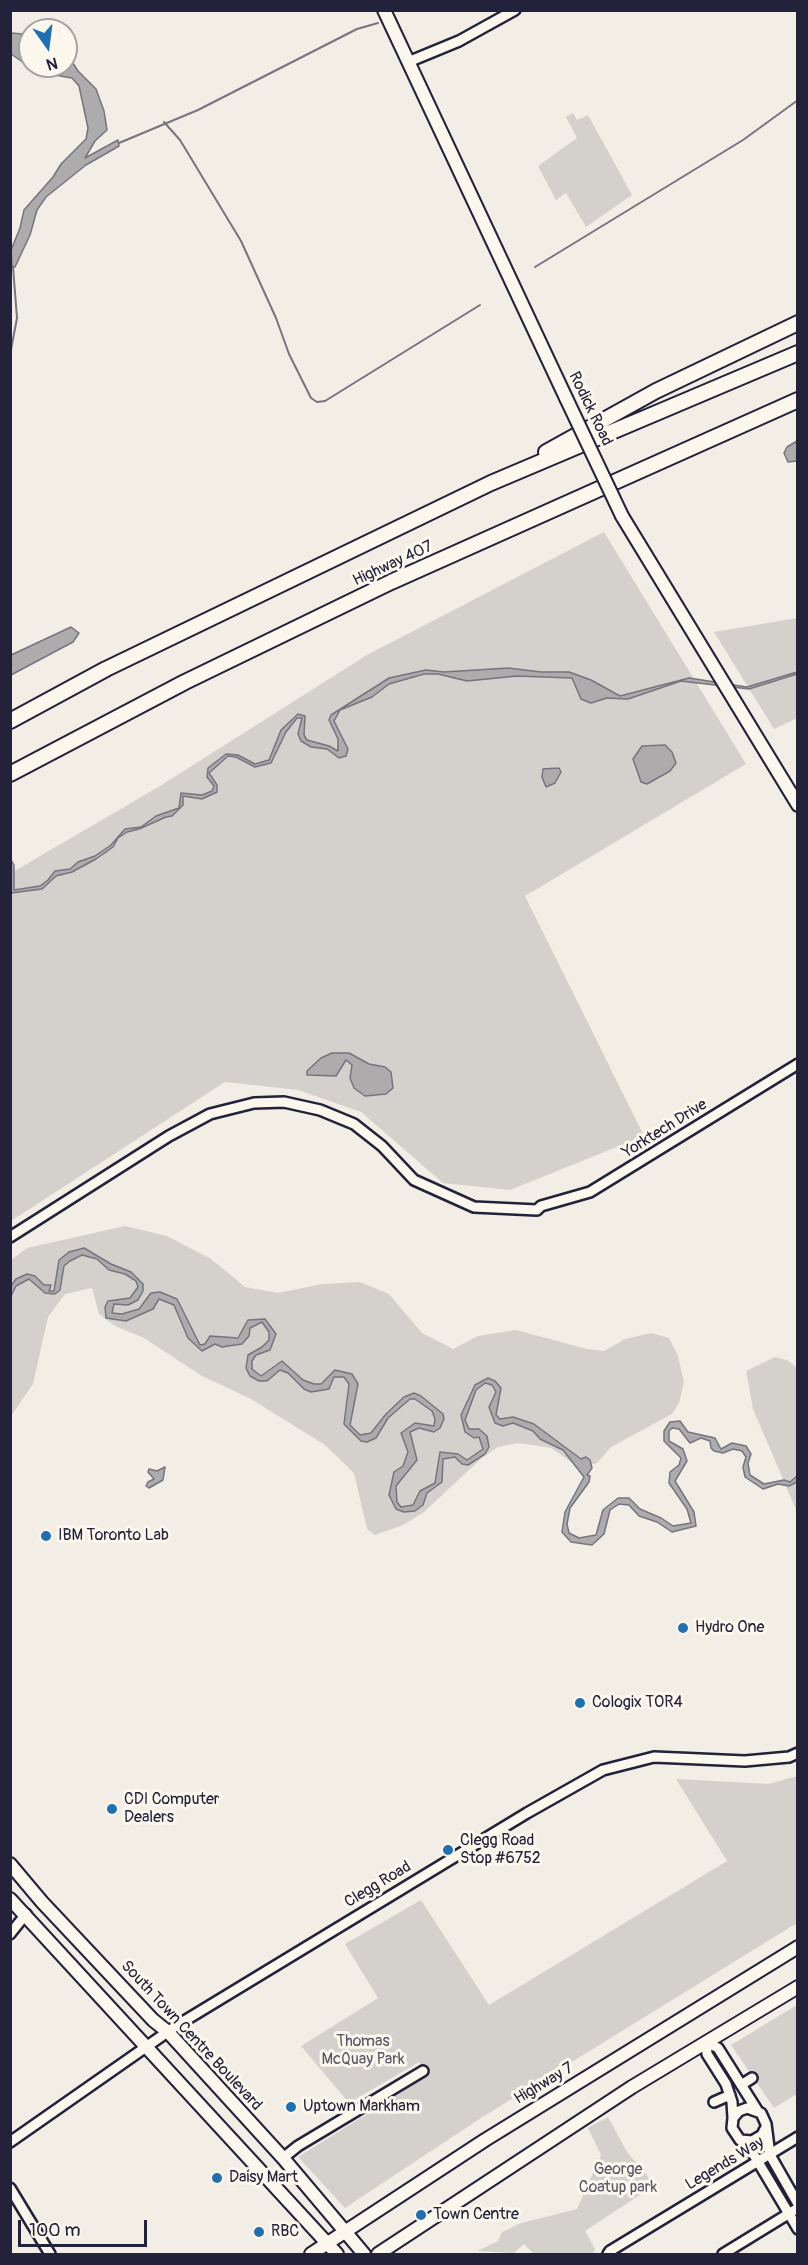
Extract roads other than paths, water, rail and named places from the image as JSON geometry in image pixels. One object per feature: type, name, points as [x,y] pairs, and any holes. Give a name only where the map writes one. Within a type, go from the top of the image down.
[{"type":"highway","points":[[491,483],[656,391],[798,323]]},
{"type":"highway","name":"Highway 407","points":[[10,721],[117,664],[491,483],[798,353]]},
{"type":"highway","name":"Highway 407","points":[[10,774],[184,682],[382,587],[798,400]]},
{"type":"highway","points":[[761,416],[798,405]]},
{"type":"main road","name":"Rodick Road","points":[[384,10],[622,516],[798,806]]},
{"type":"main road","name":"South Town Centre Boulevard","points":[[10,1864],[42,1902],[153,2020],[168,2032],[283,2158],[364,2254]]},
{"type":"main road","points":[[10,1899],[149,2047],[337,2254]]},
{"type":"main road","points":[[26,1914],[42,1902]]},
{"type":"main road","name":"Highway 7","points":[[311,2254],[485,2140],[798,1947]]},
{"type":"main road","points":[[378,2254],[504,2169],[798,1987]]},
{"type":"street","points":[[408,62],[459,41],[515,10]]},
{"type":"street","name":"Yorktech Drive","points":[[10,1237],[169,1136],[210,1114],[254,1103],[284,1102],[320,1110],[354,1124],[373,1138],[414,1180],[474,1207],[525,1208],[537,1203],[541,1206],[590,1192],[798,1064]]},
{"type":"street","name":"Clegg Road","points":[[10,2142],[103,2075],[149,2047],[168,2032],[518,1818],[603,1770],[654,1757],[745,1761],[789,1757],[798,1753]]},
{"type":"street","points":[[10,1922],[26,1914]]},
{"type":"street","points":[[10,1934],[26,1914]]},
{"type":"street","points":[[706,2042],[718,2048],[756,2110],[764,2118],[770,2155],[795,2209],[798,2229]]},
{"type":"street","points":[[706,2042],[707,2054],[730,2095],[732,2128],[756,2162],[795,2209]]},
{"type":"street","points":[[283,2158],[298,2146],[423,2071]]},
{"type":"street","points":[[741,2085],[752,2078]]},
{"type":"street","points":[[714,2102],[730,2095]]},
{"type":"street","points":[[733,2118],[743,2109],[756,2110]]},
{"type":"street","points":[[740,2140],[746,2142],[758,2139],[765,2129]]},
{"type":"street","name":"Legends Way","points":[[608,2254],[798,2137]]},
{"type":"street","points":[[10,2188],[50,2254]]},
{"type":"street","points":[[723,2254],[795,2209]]},
{"type":"waterway","points":[[119,143],[198,110],[357,29],[378,23]]},
{"type":"waterway","points":[[535,267],[743,140],[798,100]]},
{"type":"waterway","points":[[164,122],[180,140],[241,241],[276,318],[289,354],[311,398],[317,402],[325,401],[480,305]]},
{"type":"waterway","points":[[10,355],[17,318],[13,267]]},
{"type":"place","name":"IBM Toronto Lab","points":[[46,1536]]},
{"type":"place","name":"Hydro One","points":[[683,1628]]},
{"type":"place","name":"Cologix TOR4","points":[[580,1703]]},
{"type":"place","name":"CDI Computer Dealers","points":[[112,1809]]},
{"type":"place","name":"Clegg Road Stop #6752","points":[[448,1850]]},
{"type":"place","name":"Uptown Markham","points":[[291,2107]]},
{"type":"place","name":"Daisy Mart","points":[[217,2178]]},
{"type":"place","name":"Town Centre","points":[[421,2215]]},
{"type":"place","name":"RBC","points":[[259,2232]]},
{"type":"park label","name":"Thomas McQuay Park","points":[[363,2051]]},
{"type":"park label","name":"George Coatup park","points":[[618,2179]]}]
